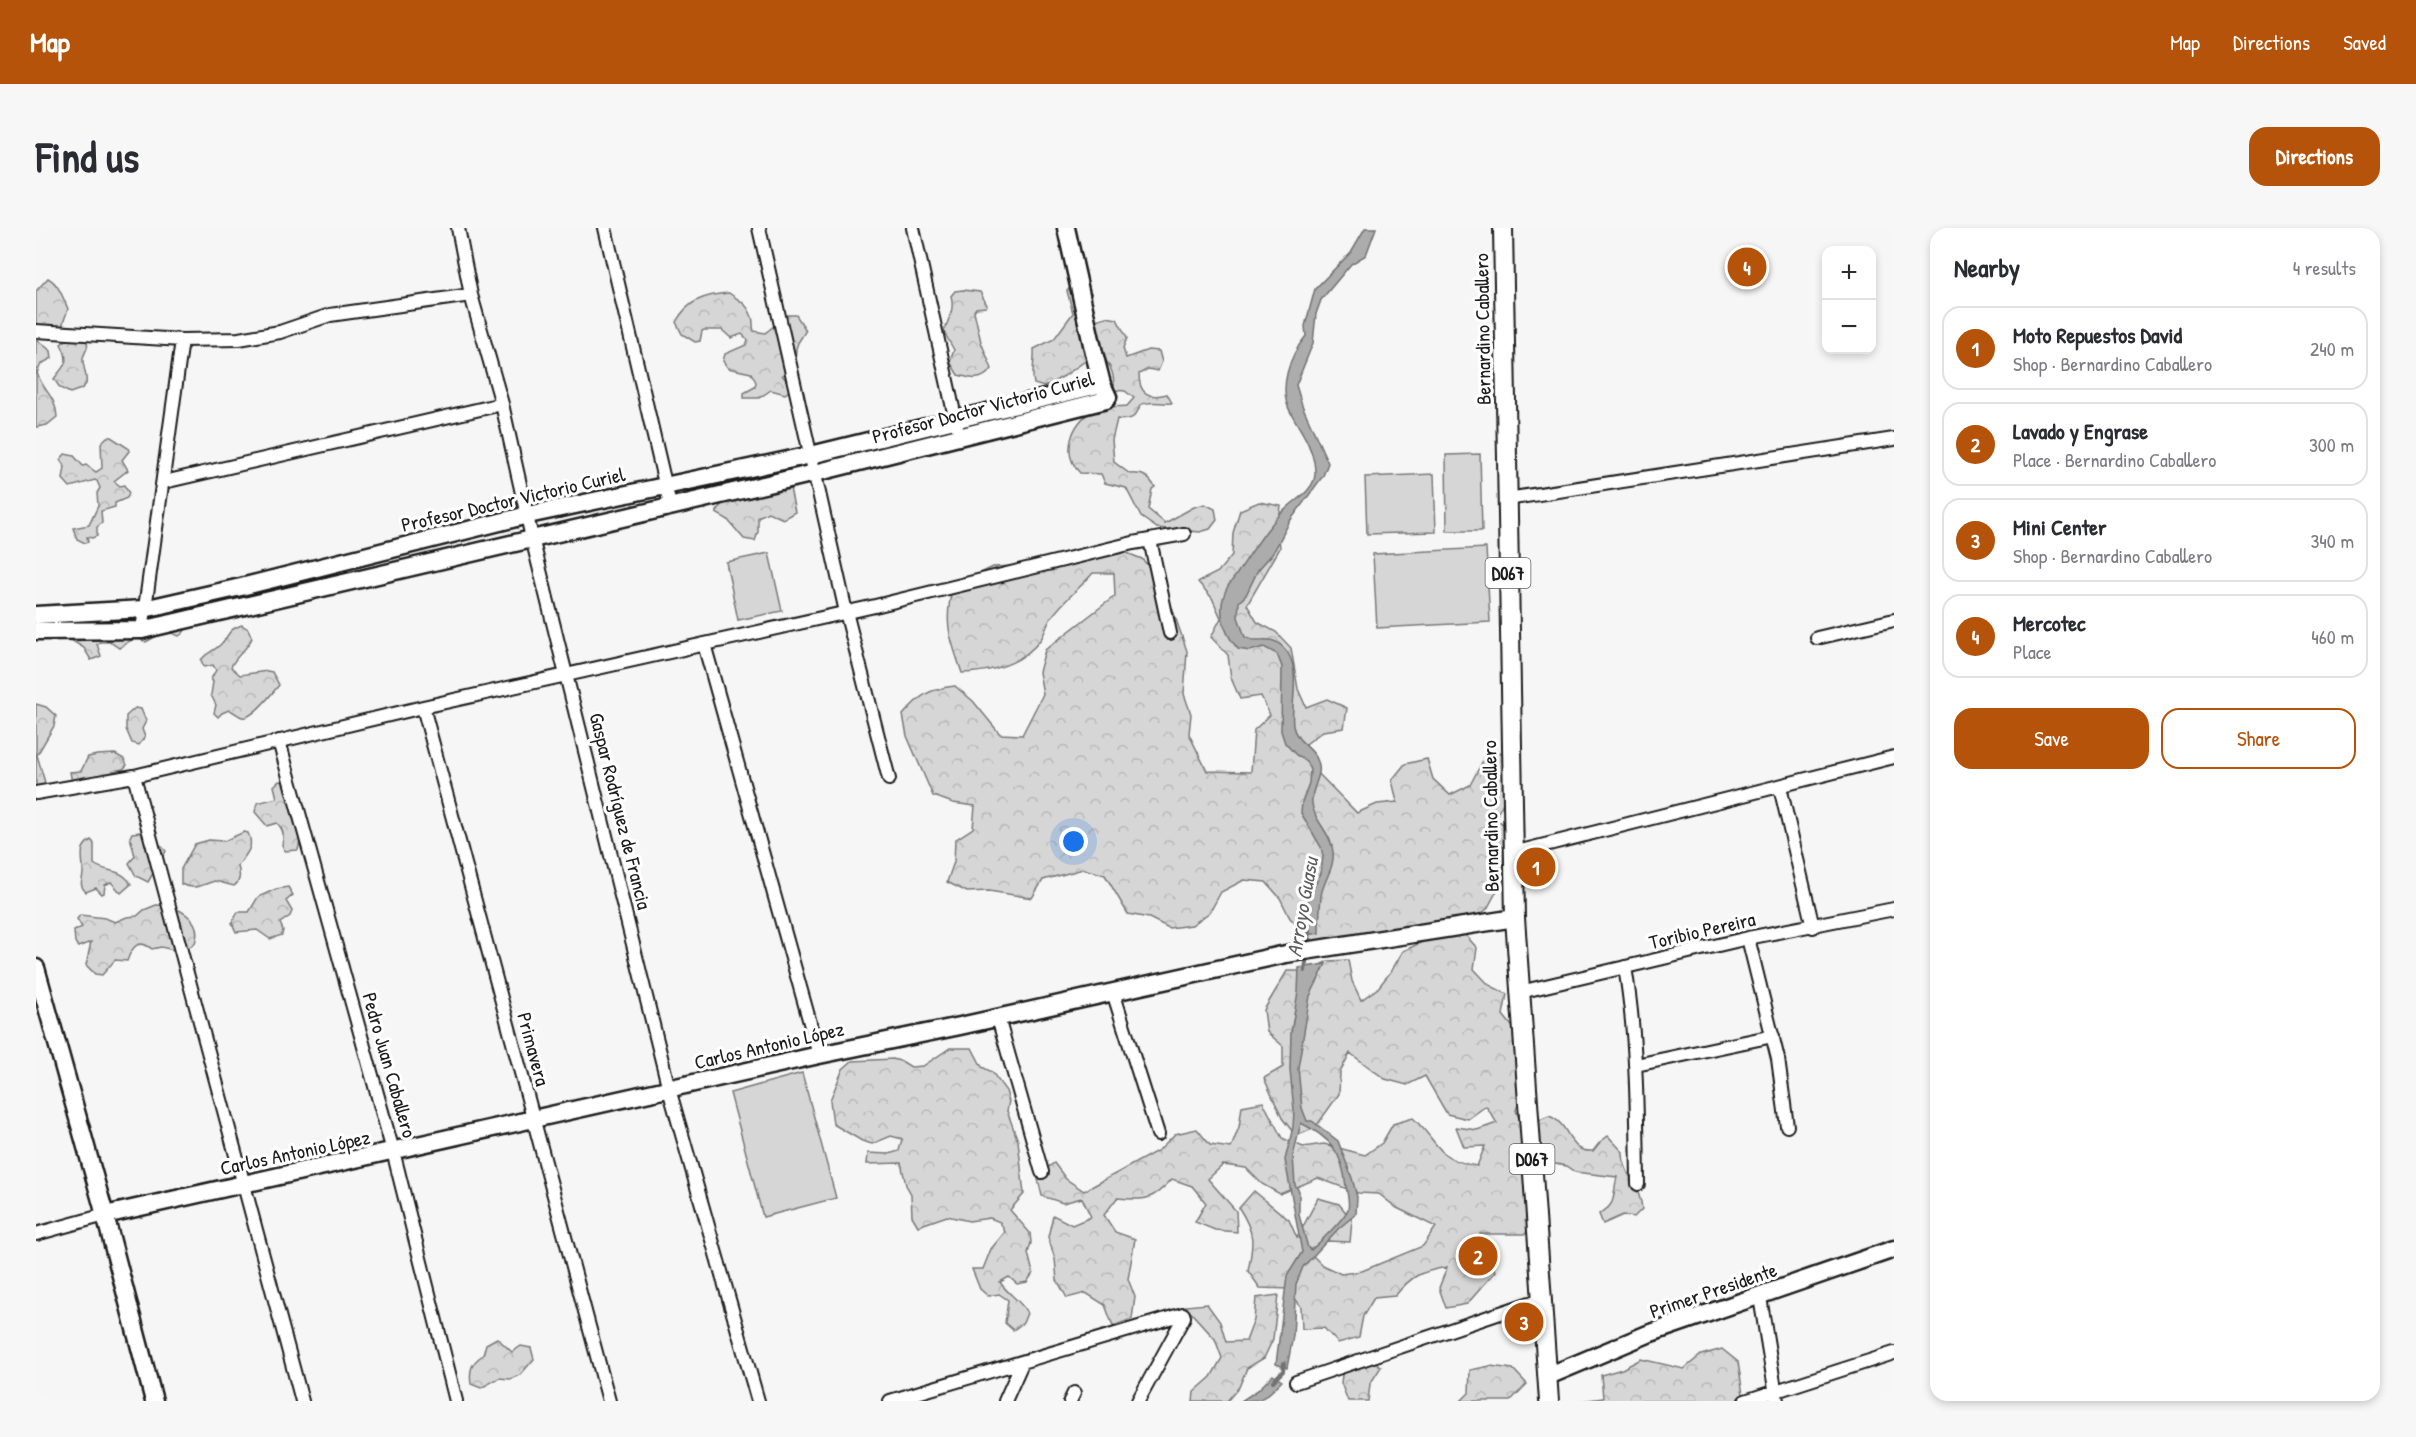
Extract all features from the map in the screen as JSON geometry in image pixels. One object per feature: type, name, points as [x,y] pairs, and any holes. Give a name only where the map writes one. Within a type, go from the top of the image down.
[{"type":"main road","name":"Bernardino Caballero","points":[[1503,228],[1515,918],[1550,1401]]},
{"type":"street","name":"Gaspar Rodríguez de Francia","points":[[458,228],[471,295],[502,404],[532,538],[669,1089],[758,1401]]},
{"type":"street","points":[[605,228],[670,505]]},
{"type":"street","points":[[759,228],[846,612],[889,779]]},
{"type":"street","points":[[913,228],[958,428]]},
{"type":"street","name":"Profesor Doctor Victorio Curiel","points":[[36,631],[142,630],[815,473],[1102,384],[1066,228]]},
{"type":"street","points":[[36,331],[182,340],[239,339],[280,332],[330,315],[471,295]]},
{"type":"street","points":[[142,630],[182,340]]},
{"type":"street","points":[[164,482],[502,404]]},
{"type":"street","name":"Profesor Doctor Victorio Curiel","points":[[36,615],[144,609],[528,515],[811,455],[958,428]]},
{"type":"street","points":[[1507,499],[1894,440]]},
{"type":"street","points":[[36,793],[134,776],[423,707],[1184,534]]},
{"type":"street","points":[[1150,540],[1170,633]]},
{"type":"street","points":[[241,587],[245,606]]},
{"type":"street","points":[[1817,638],[1894,620]]},
{"type":"street","points":[[704,644],[819,1055]]},
{"type":"street","name":"Primavera","points":[[423,707],[609,1401]]},
{"type":"street","name":"Pedro Juan Caballero","points":[[279,741],[393,1151],[456,1401]]},
{"type":"street","points":[[1513,853],[1894,757]]},
{"type":"street","points":[[134,776],[302,1401]]},
{"type":"street","points":[[1780,787],[1813,927]]},
{"type":"street","points":[[1893,909],[1894,922]]},
{"type":"street","name":"Toribio Pereira","points":[[1520,992],[1748,938],[1813,927],[1893,909]]},
{"type":"street","name":"Carlos Antonio López","points":[[36,1234],[105,1215],[819,1055],[1286,954],[1515,918]]},
{"type":"street","points":[[1748,938],[1773,1036],[1787,1126]]},
{"type":"street","points":[[1625,968],[1636,1065],[1638,1184]]},
{"type":"street","points":[[36,969],[154,1401]]},
{"type":"street","points":[[1113,992],[1158,1134]]},
{"type":"street","points":[[998,1018],[1042,1172]]},
{"type":"street","points":[[1636,1065],[1773,1036]]},
{"type":"street","name":"Primer Presidente","points":[[1548,1376],[1648,1335],[1894,1249]]},
{"type":"street","points":[[1760,1297],[1775,1396]]},
{"type":"street","points":[[1296,1382],[1542,1299]]},
{"type":"street","points":[[891,1401],[1183,1314],[1184,1317],[1138,1401]]},
{"type":"street","points":[[1745,1401],[1775,1396],[1894,1353]]},
{"type":"street","points":[[1005,1401],[1022,1363]]},
{"type":"green space","points":[[48,278],[58,288],[68,309],[62,326],[59,327],[36,326],[36,291]]},
{"type":"green space","points":[[1075,282],[1085,286],[1092,294],[1088,314],[1096,320],[1106,317],[1117,319],[1127,338],[1123,348],[1126,358],[1148,350],[1159,351],[1162,362],[1158,371],[1148,369],[1139,374],[1139,381],[1146,393],[1155,396],[1167,394],[1172,403],[1152,402],[1140,405],[1132,418],[1117,419],[1112,440],[1114,462],[1130,474],[1142,475],[1150,480],[1155,487],[1152,489],[1148,509],[1165,523],[1194,507],[1205,504],[1215,509],[1217,520],[1210,529],[1200,532],[1157,528],[1141,517],[1126,488],[1105,483],[1101,474],[1080,473],[1074,465],[1071,457],[1071,439],[1079,422],[1094,410],[1127,406],[1134,398],[1125,391],[1114,390],[1111,369],[1098,352],[1044,387],[1034,384],[1034,349],[1054,339],[1073,313],[1067,291]]},
{"type":"green space","points":[[955,291],[980,292],[987,305],[976,308],[974,311],[981,342],[992,369],[980,378],[958,375],[950,362],[954,350],[944,332],[952,310],[951,296]]},
{"type":"green space","points":[[729,293],[748,308],[753,319],[754,331],[765,333],[788,315],[796,315],[806,330],[796,348],[796,365],[782,375],[790,385],[789,391],[785,394],[771,390],[759,398],[744,398],[744,393],[755,387],[756,382],[751,373],[728,368],[723,361],[725,354],[746,345],[748,340],[742,334],[731,338],[722,330],[704,330],[700,341],[695,342],[682,334],[676,322],[686,308],[705,297]]},
{"type":"green space","points":[[72,336],[86,339],[87,342],[83,358],[86,384],[81,389],[70,393],[60,388],[54,379],[66,360],[61,344]]},
{"type":"green space","points":[[36,339],[51,351],[52,358],[41,364],[37,373],[52,399],[57,417],[47,425],[36,427]]},
{"type":"green space","points":[[107,437],[111,437],[128,448],[129,451],[122,460],[128,470],[114,481],[120,486],[124,485],[129,493],[127,498],[115,503],[115,507],[101,511],[102,523],[97,527],[97,536],[87,537],[88,542],[85,543],[77,539],[73,528],[89,525],[98,506],[97,493],[100,488],[95,480],[70,487],[63,479],[65,467],[60,460],[65,454],[74,456],[83,466],[86,465],[96,472],[102,468],[101,443]]},
{"type":"green space","points":[[1480,454],[1482,531],[1447,531],[1446,455]]},
{"type":"green space","points":[[809,464],[790,488],[795,512],[783,519],[768,512],[758,517],[758,532],[755,541],[744,539],[727,519],[716,513],[721,505],[715,502],[705,510],[695,496],[704,488],[718,482],[727,489]]},
{"type":"green space","points":[[1434,474],[1436,532],[1367,534],[1365,477]]},
{"type":"green space","points":[[1259,502],[1281,506],[1278,527],[1280,548],[1247,605],[1257,622],[1276,632],[1291,648],[1298,689],[1306,707],[1327,699],[1347,708],[1344,728],[1323,731],[1306,744],[1310,765],[1357,813],[1377,804],[1397,802],[1392,780],[1405,764],[1427,759],[1433,779],[1450,795],[1470,785],[1490,747],[1509,757],[1505,799],[1495,818],[1511,830],[1507,872],[1487,909],[1469,922],[1447,920],[1321,948],[1290,918],[1280,898],[1266,882],[1244,880],[1221,892],[1210,912],[1192,925],[1169,928],[1149,918],[1128,914],[1105,875],[1083,869],[1043,880],[1032,898],[989,891],[967,892],[947,882],[954,862],[955,840],[973,828],[975,806],[953,803],[933,796],[907,736],[903,715],[926,694],[955,686],[973,701],[1000,734],[1022,735],[1043,694],[1039,672],[1045,650],[1115,596],[1114,573],[1093,573],[1055,612],[1041,639],[1025,655],[995,669],[962,673],[948,621],[953,586],[993,567],[1059,564],[1122,551],[1142,559],[1157,575],[1167,593],[1187,651],[1184,694],[1191,714],[1189,734],[1207,771],[1251,772],[1254,730],[1270,715],[1261,696],[1240,699],[1231,678],[1228,655],[1211,637],[1221,618],[1212,598],[1198,582],[1218,572],[1232,555],[1233,533],[1240,510]]},
{"type":"green space","points":[[1486,548],[1490,622],[1377,628],[1373,554]]},
{"type":"green space","points":[[769,553],[782,611],[738,620],[726,562]]},
{"type":"green space","points":[[192,605],[200,610],[179,636],[166,631],[146,642],[135,639],[119,648],[110,642],[100,642],[97,644],[101,656],[91,660],[84,648],[71,640],[74,636],[89,635],[164,617],[173,607]]},
{"type":"green space","points":[[242,625],[248,629],[252,638],[231,667],[240,675],[272,672],[279,685],[262,705],[246,717],[229,710],[218,717],[214,713],[216,705],[211,695],[213,682],[211,679],[216,670],[213,665],[204,667],[201,660],[220,645],[231,631]]},
{"type":"green space","points":[[36,704],[46,707],[56,716],[54,726],[37,755],[46,786],[36,794]]},
{"type":"green space","points":[[135,708],[141,709],[146,721],[142,729],[145,737],[139,745],[132,743],[126,729],[126,716]]},
{"type":"green space","points":[[115,754],[124,759],[127,765],[123,769],[113,771],[110,776],[85,791],[72,782],[70,772],[81,771],[88,757]]},
{"type":"green space","points":[[279,781],[287,785],[292,814],[299,835],[298,850],[285,851],[282,845],[281,828],[277,823],[267,826],[255,812],[257,803],[277,798],[274,786]]},
{"type":"green space","points":[[244,832],[248,833],[251,842],[247,854],[238,866],[238,882],[234,886],[215,881],[194,887],[181,884],[181,869],[195,844],[209,840],[224,841]]},
{"type":"green space","points":[[132,833],[150,834],[166,851],[148,882],[136,876],[129,863],[135,856],[130,837]]},
{"type":"green space","points":[[91,840],[94,843],[94,864],[123,875],[131,884],[121,893],[111,882],[105,885],[102,894],[96,888],[86,892],[83,889],[81,884],[82,853],[84,846]]},
{"type":"green space","points":[[288,887],[293,895],[286,901],[292,911],[290,916],[280,923],[283,930],[282,935],[270,939],[257,930],[236,932],[232,923],[238,912],[249,912],[258,897],[276,889]]},
{"type":"green space","points":[[156,905],[180,910],[192,920],[197,934],[195,943],[182,952],[161,947],[152,949],[139,944],[133,948],[127,961],[115,960],[102,975],[95,974],[86,965],[91,942],[78,947],[75,942],[74,931],[82,927],[77,919],[80,915],[105,918],[115,922],[137,916]]},
{"type":"green space","points":[[1462,931],[1477,948],[1474,969],[1489,985],[1507,994],[1503,1015],[1516,1031],[1523,1092],[1516,1110],[1523,1130],[1531,1213],[1526,1234],[1480,1234],[1482,1254],[1496,1271],[1467,1304],[1446,1308],[1439,1288],[1447,1267],[1417,1276],[1406,1283],[1395,1296],[1374,1298],[1363,1316],[1359,1337],[1338,1343],[1324,1328],[1302,1329],[1301,1307],[1289,1289],[1260,1288],[1248,1271],[1252,1238],[1248,1224],[1239,1208],[1254,1191],[1289,1220],[1297,1238],[1318,1198],[1339,1204],[1352,1220],[1350,1242],[1327,1241],[1307,1250],[1322,1265],[1341,1274],[1362,1271],[1423,1246],[1436,1227],[1397,1208],[1379,1194],[1358,1193],[1318,1178],[1280,1194],[1262,1184],[1246,1168],[1223,1165],[1208,1179],[1236,1211],[1237,1232],[1215,1230],[1195,1222],[1206,1203],[1192,1186],[1172,1179],[1148,1198],[1117,1198],[1104,1215],[1115,1232],[1135,1239],[1128,1279],[1135,1297],[1132,1319],[1113,1326],[1105,1305],[1086,1293],[1067,1298],[1057,1280],[1055,1259],[1048,1237],[1053,1215],[1072,1225],[1091,1217],[1082,1198],[1063,1203],[1042,1196],[1037,1175],[1054,1163],[1066,1179],[1084,1191],[1159,1150],[1175,1134],[1197,1129],[1210,1145],[1231,1148],[1239,1127],[1242,1106],[1263,1102],[1282,1138],[1303,1147],[1324,1144],[1365,1155],[1382,1143],[1393,1124],[1413,1118],[1446,1155],[1463,1163],[1477,1166],[1485,1146],[1464,1147],[1456,1127],[1477,1130],[1497,1123],[1486,1106],[1468,1119],[1447,1114],[1425,1076],[1407,1085],[1385,1079],[1350,1053],[1340,1072],[1339,1094],[1315,1128],[1296,1136],[1282,1118],[1264,1078],[1283,1067],[1283,1046],[1267,1032],[1264,1010],[1287,971],[1308,971],[1328,961],[1348,960],[1352,981],[1361,1000],[1378,988],[1403,951],[1441,933]]},
{"type":"green space","points":[[950,1048],[972,1048],[982,1067],[992,1072],[1006,1091],[1009,1101],[1007,1111],[1018,1141],[1024,1194],[1010,1210],[1030,1233],[1031,1243],[1028,1253],[1033,1273],[1027,1282],[1017,1284],[1009,1277],[1000,1282],[1027,1313],[1023,1323],[1013,1330],[1005,1323],[1008,1300],[999,1294],[988,1296],[980,1289],[972,1269],[983,1269],[991,1249],[1005,1232],[1000,1222],[990,1218],[969,1221],[947,1216],[918,1226],[912,1216],[911,1194],[906,1185],[901,1163],[867,1164],[868,1153],[889,1154],[899,1151],[902,1139],[891,1136],[872,1144],[862,1141],[833,1124],[830,1100],[843,1069],[852,1061],[893,1059],[911,1067],[923,1066]]},
{"type":"green space","points":[[802,1073],[836,1198],[763,1217],[730,1093]]},
{"type":"green space","points":[[1549,1116],[1557,1120],[1578,1148],[1593,1151],[1608,1136],[1623,1152],[1625,1166],[1641,1201],[1642,1209],[1634,1217],[1623,1215],[1603,1224],[1599,1214],[1612,1203],[1617,1177],[1575,1172],[1566,1166],[1555,1164],[1534,1141],[1534,1129],[1539,1120]]},
{"type":"green space","points":[[1278,1295],[1273,1339],[1264,1358],[1247,1368],[1239,1387],[1227,1401],[1193,1401],[1194,1392],[1211,1377],[1222,1358],[1215,1339],[1185,1306],[1207,1304],[1220,1322],[1226,1342],[1246,1341],[1254,1320],[1256,1298]]},
{"type":"green space","points":[[497,1338],[512,1352],[521,1346],[531,1348],[534,1359],[520,1375],[510,1379],[499,1378],[481,1388],[471,1384],[470,1375],[473,1364],[483,1355],[486,1344]]},
{"type":"green space","points":[[1722,1349],[1738,1362],[1744,1401],[1581,1401],[1603,1398],[1601,1375],[1622,1369],[1641,1359],[1684,1369],[1701,1355]]},
{"type":"green space","points":[[1365,1353],[1381,1367],[1370,1384],[1368,1401],[1348,1401],[1341,1383],[1344,1359]]},
{"type":"green space","points":[[1490,1366],[1513,1369],[1527,1384],[1510,1401],[1461,1401],[1469,1393],[1470,1370]]},
{"type":"shaded area","points":[[1365,228],[1376,228],[1366,255],[1351,264],[1321,300],[1316,314],[1313,343],[1296,385],[1302,405],[1328,463],[1323,476],[1290,521],[1273,553],[1258,570],[1246,595],[1239,602],[1238,617],[1245,637],[1278,643],[1289,655],[1294,674],[1293,726],[1297,736],[1314,755],[1319,765],[1312,803],[1332,845],[1333,858],[1321,896],[1319,933],[1302,936],[1309,897],[1321,873],[1323,856],[1321,847],[1301,813],[1310,770],[1306,761],[1296,755],[1285,743],[1281,731],[1282,667],[1277,654],[1264,647],[1250,651],[1238,649],[1225,627],[1222,602],[1228,586],[1264,534],[1289,506],[1307,491],[1314,480],[1315,466],[1310,448],[1287,404],[1285,383],[1287,373],[1295,353],[1306,336],[1305,326],[1315,289],[1351,252]]},
{"type":"shaded area","points":[[1326,964],[1310,996],[1298,1068],[1302,1108],[1307,1121],[1312,1121],[1338,1141],[1357,1197],[1356,1214],[1338,1229],[1303,1267],[1296,1284],[1293,1336],[1287,1368],[1276,1364],[1287,1276],[1302,1252],[1285,1160],[1293,1127],[1291,1032],[1298,992],[1299,968]],"holes":[[[1301,1123],[1320,1134],[1338,1155],[1342,1164],[1349,1203],[1342,1218],[1311,1250],[1308,1248],[1299,1215],[1299,1191],[1295,1185],[1293,1156]]]},
{"type":"shaded area","points":[[1273,1375],[1282,1381],[1268,1394],[1260,1399],[1241,1401],[1258,1390]]},
{"type":"waterway","name":"Arroyo Guasu","points":[[1308,947],[1310,931]]},
{"type":"waterway","name":"Arroyo Guasu","points":[[1305,971],[1307,954]]},
{"type":"waterway","name":"Arroyo Guasu","points":[[1273,1381],[1283,1371],[1284,1363]]},
{"type":"place","name":"Mercotec","points":[[1747,267]]},
{"type":"place","name":"Moto Repuestos David","points":[[1536,867]]},
{"type":"place","name":"Lavado y Engrase","points":[[1478,1256]]},
{"type":"place","name":"Mini Center","points":[[1524,1322]]}]
